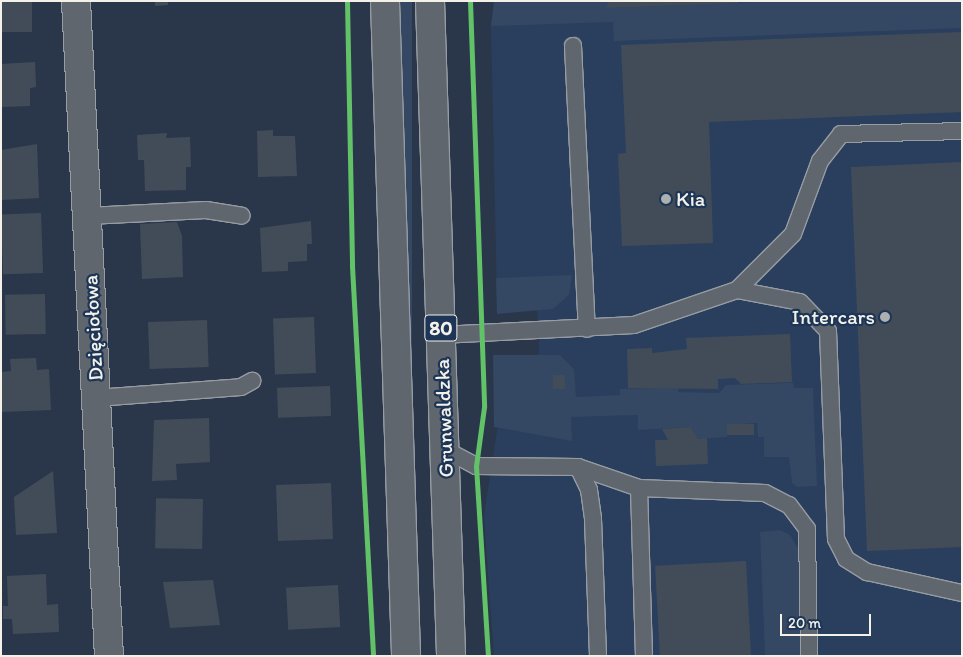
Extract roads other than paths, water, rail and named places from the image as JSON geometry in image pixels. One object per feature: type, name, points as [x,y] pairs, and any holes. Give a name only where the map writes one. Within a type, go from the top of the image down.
[{"type":"main road","name":"Dzięciołowa","points":[[76,1],[110,656]]},
{"type":"main road","name":"80","points":[[385,1],[406,656]]},
{"type":"main road","name":"Grunwaldzka","points":[[430,1],[451,656]]},
{"type":"lane","points":[[573,46],[587,328]]},
{"type":"lane","points":[[441,335],[634,325],[738,290],[793,234],[820,161],[841,134],[962,131]]},
{"type":"lane","points":[[88,216],[206,210],[242,216]]},
{"type":"lane","points":[[738,290],[800,302],[828,331],[836,539],[846,560],[867,572],[962,593]]},
{"type":"lane","points":[[96,398],[241,387],[252,381]]},
{"type":"lane","points":[[444,449],[476,466],[578,467],[639,488],[765,494],[789,504],[807,529],[809,656]]},
{"type":"lane","points":[[578,467],[589,490],[593,519],[598,656]]},
{"type":"lane","points":[[639,488],[644,656]]},
{"type":"place","name":"Kia","points":[[666,199]]},
{"type":"place","name":"Intercars","points":[[885,317]]}]
